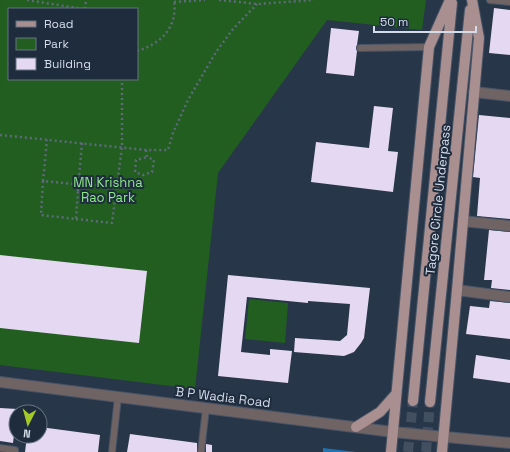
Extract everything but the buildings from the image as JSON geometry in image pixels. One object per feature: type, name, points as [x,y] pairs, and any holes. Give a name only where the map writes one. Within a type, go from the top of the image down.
[{"type":"main road","points":[[391,452],[429,47],[451,0]]},
{"type":"main road","name":"Tagore Circle Underpass","points":[[413,401],[451,0]]},
{"type":"main road","points":[[442,452],[478,38],[471,0]]},
{"type":"main road","name":"Tagore Circle Underpass","points":[[430,402],[471,0]]},
{"type":"main road","points":[[356,427],[380,412],[396,393]]},
{"type":"street","points":[[474,92],[510,96]]},
{"type":"street","points":[[463,221],[510,226]]},
{"type":"street","points":[[457,290],[510,297]]},
{"type":"street","name":"B P Wadia Road","points":[[0,382],[393,432],[510,443]]},
{"type":"lane","points":[[490,0],[510,2]]},
{"type":"lane","points":[[360,48],[429,47]]},
{"type":"lane","points":[[112,452],[118,397]]},
{"type":"lane","points":[[201,452],[206,408]]},
{"type":"lane","points":[[0,448],[15,450],[15,452]]},
{"type":"path","points":[[27,0],[78,8]]},
{"type":"path","points":[[138,51],[150,47],[161,39],[170,29],[174,16],[174,1],[205,0]]},
{"type":"path","points":[[219,0],[257,4],[314,0]]},
{"type":"path","points":[[0,135],[146,150],[168,150],[173,133],[188,100],[216,52],[233,30],[257,4]]},
{"type":"path","points":[[47,140],[41,215],[112,222],[122,147],[122,80]]},
{"type":"path","points":[[73,184],[79,177],[82,143]]},
{"type":"path","points":[[146,150],[147,157]]},
{"type":"path","points":[[147,157],[154,160],[152,172],[143,175],[135,172],[136,160],[147,157]]},
{"type":"path","points":[[79,177],[85,184],[117,187]]},
{"type":"path","points":[[43,182],[73,184],[78,190],[76,219]]},
{"type":"path","points":[[78,190],[85,184]]},
{"type":"green space","name":"MN Krishna Rao Park","points":[[0,0],[426,0],[422,30],[327,20],[218,173],[195,389],[0,365]]},
{"type":"green space","points":[[249,299],[288,303],[285,343],[245,339]]},
{"type":"water","points":[[323,448],[356,452],[323,452]]},
{"type":"tunnel","points":[[408,452],[413,401]]},
{"type":"tunnel","points":[[426,452],[430,402]]}]
